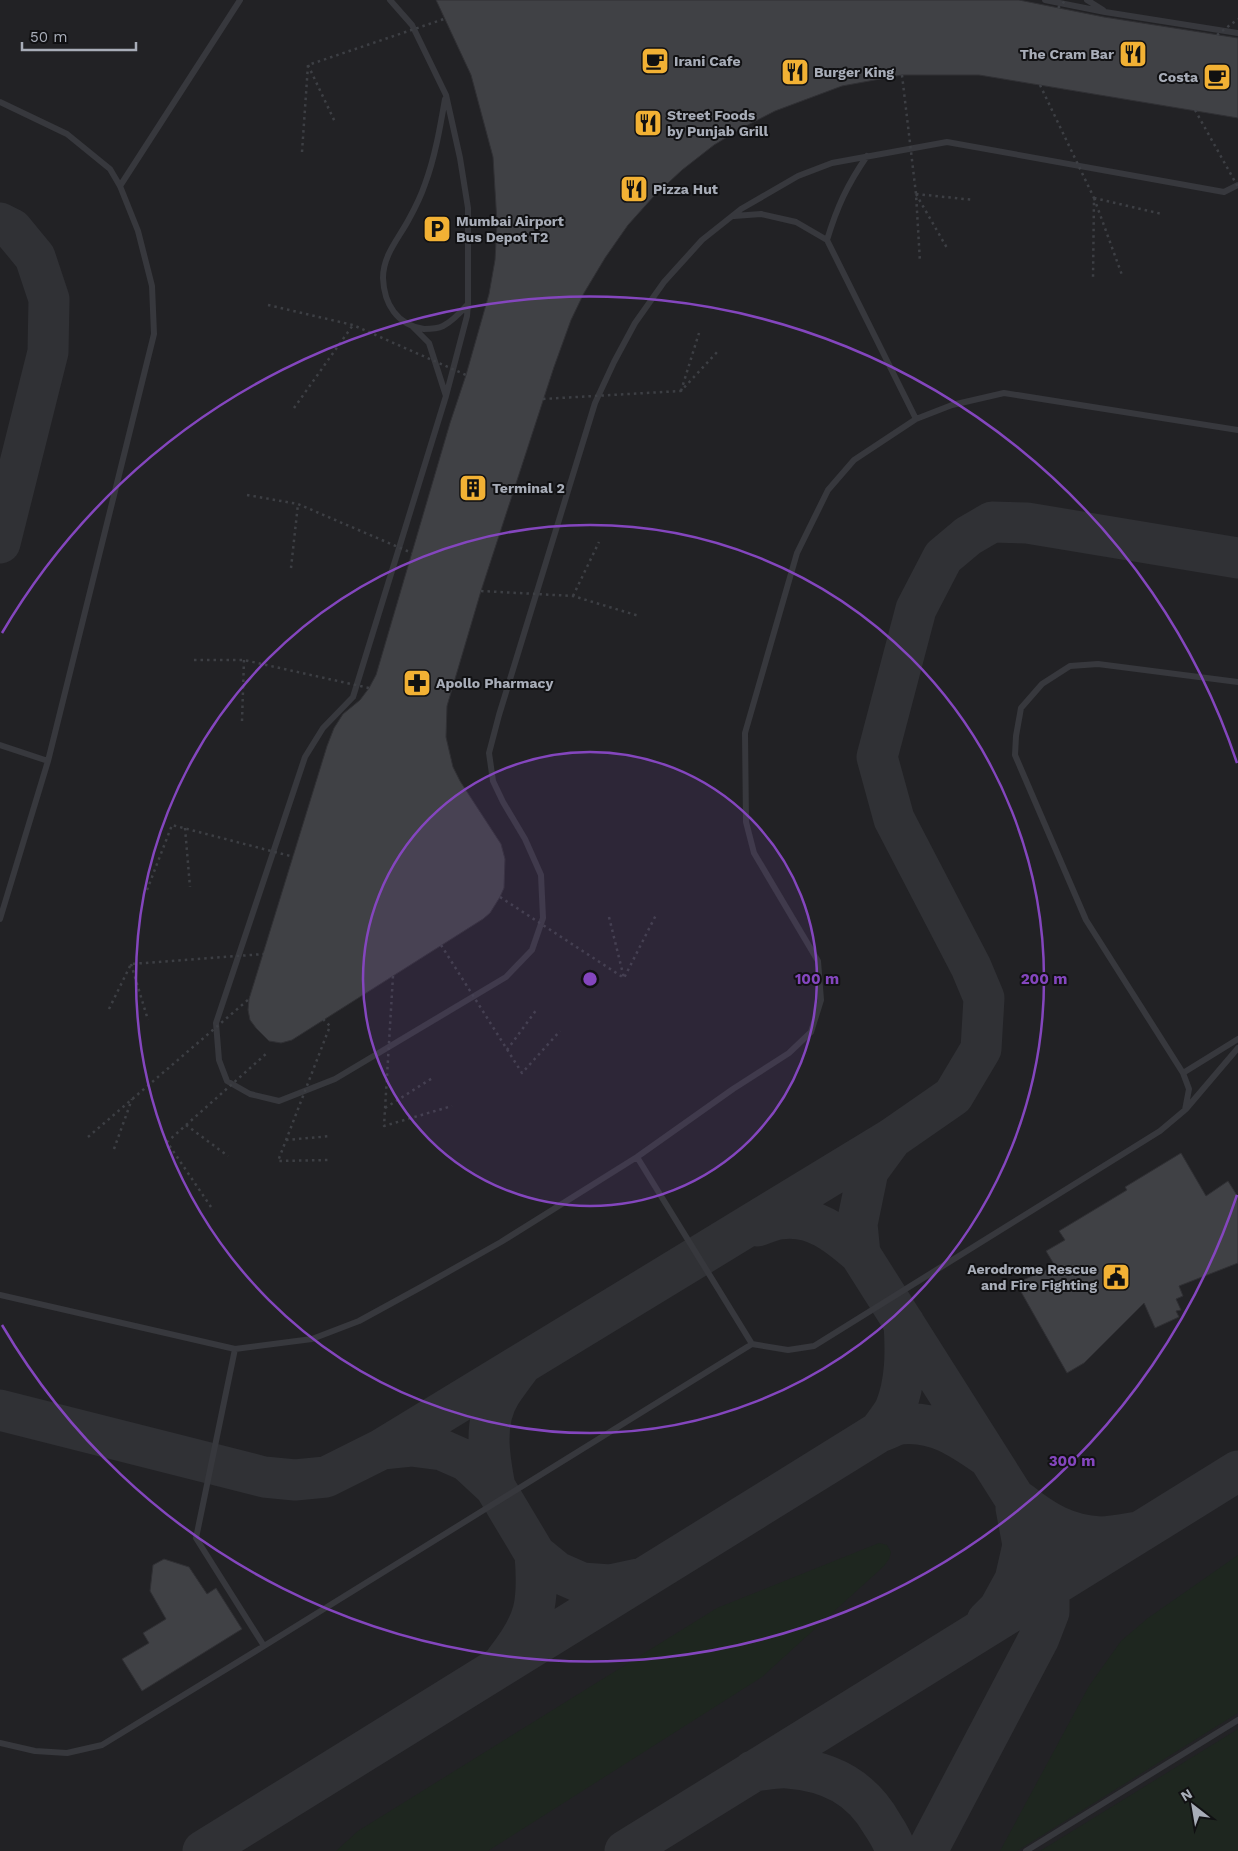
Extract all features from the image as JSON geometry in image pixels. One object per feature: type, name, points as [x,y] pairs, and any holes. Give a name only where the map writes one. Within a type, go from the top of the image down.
[{"type":"lane","points":[[120,186],[240,0]]},
{"type":"lane","points":[[390,0],[412,25],[446,95],[460,158],[468,208],[470,256],[467,316],[446,396],[353,697],[323,728],[305,757],[216,1023],[219,1060],[227,1080],[250,1094],[280,1101],[335,1079],[506,977],[532,950],[543,918],[541,875],[525,839],[493,781],[489,753],[499,714],[599,394],[634,323],[664,282],[702,240],[733,216],[798,176],[832,163],[947,142],[1224,192],[1238,186]]},
{"type":"lane","points":[[1045,0],[1105,12],[1238,33]]},
{"type":"lane","points":[[1087,0],[1105,12]]},
{"type":"lane","points":[[446,95],[437,145],[425,186],[409,220],[388,254],[383,275],[384,290],[390,307],[429,343],[446,396]]},
{"type":"lane","points":[[0,102],[67,134],[110,169],[120,186],[138,231],[152,286],[154,334],[48,761],[0,920]]},
{"type":"lane","points":[[827,240],[836,211],[846,190],[867,156]]},
{"type":"lane","points":[[733,216],[761,214],[796,222],[827,240],[916,419]]},
{"type":"lane","points":[[412,327],[429,329],[442,327],[468,304]]},
{"type":"lane","points":[[0,1294],[235,1349],[312,1339],[359,1321],[501,1242],[637,1157],[733,1089],[788,1053],[811,1032],[821,1000],[818,961],[754,852],[746,822],[745,733],[797,553],[828,490],[854,460],[916,419],[952,405],[1004,393],[1238,430]]},
{"type":"lane","points":[[1185,1110],[1189,1090],[1183,1073],[1086,920],[1015,755],[1016,736],[1021,708],[1042,684],[1070,666],[1098,664],[1238,682]]},
{"type":"lane","points":[[0,745],[48,761]]},
{"type":"lane","points":[[1183,1073],[1238,1039]]},
{"type":"lane","points":[[0,1743],[35,1751],[68,1752],[102,1745],[752,1344],[788,1350],[814,1346],[1160,1131],[1185,1110],[1238,1048]]},
{"type":"lane","points":[[637,1157],[752,1344]]},
{"type":"lane","points":[[235,1349],[196,1538],[264,1646]]},
{"type":"lane","points":[[1026,1851],[1238,1720]]},
{"type":"path","points":[[1058,8],[1066,0]]},
{"type":"path","points":[[308,65],[444,19]]},
{"type":"path","points":[[1217,35],[1238,19]]},
{"type":"path","points":[[308,65],[335,122]]},
{"type":"path","points":[[302,152],[308,65]]},
{"type":"path","points":[[902,75],[916,194],[920,262]]},
{"type":"path","points":[[1040,85],[1094,198],[1122,275]]},
{"type":"path","points":[[1195,110],[1238,186]]},
{"type":"path","points":[[916,194],[974,200]]},
{"type":"path","points":[[916,194],[947,248]]},
{"type":"path","points":[[1094,198],[1162,214]]},
{"type":"path","points":[[1093,279],[1094,198]]},
{"type":"path","points":[[268,306],[353,325],[466,376]]},
{"type":"path","points":[[294,408],[353,325]]},
{"type":"path","points":[[681,391],[699,333]]},
{"type":"path","points":[[543,399],[681,391],[718,351]]},
{"type":"path","points":[[247,495],[298,504],[412,553]]},
{"type":"path","points":[[292,568],[298,504]]},
{"type":"path","points":[[573,596],[599,542]]},
{"type":"path","points":[[481,592],[573,596],[639,616]]},
{"type":"path","points":[[194,660],[244,660],[369,688]]},
{"type":"path","points":[[242,722],[244,660]]},
{"type":"path","points":[[147,890],[172,825],[294,857]]},
{"type":"path","points":[[185,828],[190,887]]},
{"type":"path","points":[[500,897],[624,978]]},
{"type":"path","points":[[624,978],[657,913]]},
{"type":"path","points":[[609,917],[624,978]]},
{"type":"path","points":[[441,945],[522,1073],[560,1031]]},
{"type":"path","points":[[131,964],[264,954]]},
{"type":"path","points":[[109,1009],[131,964]]},
{"type":"path","points":[[131,964],[148,1020]]},
{"type":"path","points":[[393,976],[384,1126],[452,1106]]},
{"type":"path","points":[[88,1136],[249,998]]},
{"type":"path","points":[[507,1050],[537,1009]]},
{"type":"path","points":[[323,1019],[330,1026],[278,1161],[329,1160]]},
{"type":"path","points":[[211,1207],[167,1142],[267,1054]]},
{"type":"path","points":[[385,1108],[434,1077]]},
{"type":"path","points":[[114,1149],[132,1098]]},
{"type":"path","points":[[186,1125],[228,1156]]},
{"type":"path","points":[[286,1140],[330,1136]]},
{"type":"shaded area","points":[[0,0],[1238,0],[1238,1851],[0,1851]]},
{"type":"shaded area","points":[[879,1543],[887,1545],[891,1552],[884,1566],[762,1677],[488,1851],[336,1851],[358,1831],[717,1608]]},
{"type":"shaded area","points":[[1238,1555],[1238,1713],[1017,1851],[1000,1851],[1089,1686],[1121,1641],[1148,1618]]},
{"type":"shaded area","points":[[1238,1729],[1238,1851],[1040,1851]]},
{"type":"building","name":"Terminal 2","points":[[436,0],[1019,0],[1104,17],[1238,38],[1238,118],[979,75],[902,75],[842,86],[775,111],[714,145],[682,170],[654,196],[628,225],[605,258],[584,293],[571,320],[481,591],[447,706],[446,737],[453,767],[501,844],[505,859],[504,888],[490,913],[483,919],[292,1040],[281,1043],[269,1041],[250,1020],[248,1010],[249,999],[334,728],[343,714],[360,700],[376,675],[450,423],[466,375],[489,294],[495,260],[497,223],[493,157],[471,75]]},
{"type":"building","name":"Aerodrome Rescue and Fire Fighting","points":[[1181,1153],[1206,1196],[1228,1181],[1238,1197],[1238,1263],[1179,1286],[1183,1296],[1176,1299],[1181,1310],[1176,1311],[1179,1317],[1155,1328],[1144,1303],[1084,1363],[1067,1373],[1016,1283],[1055,1266],[1046,1251],[1065,1240],[1059,1231],[1127,1190],[1125,1187]]},
{"type":"building","points":[[164,1559],[189,1567],[207,1594],[216,1588],[242,1629],[142,1691],[122,1659],[149,1643],[143,1633],[166,1619],[150,1591],[153,1565]]},
{"type":"taxiway","points":[[0,223],[12,229],[35,257],[49,299],[48,352],[0,543]]},
{"type":"taxiway","points":[[0,1410],[264,1477],[295,1480],[326,1477],[382,1449],[891,1139],[953,1096],[981,1049],[984,998],[971,967],[894,819],[877,757],[916,609],[943,557],[968,536],[992,522],[1027,523],[1238,558]]},
{"type":"taxiway","points":[[890,1141],[868,1171],[857,1224],[860,1254],[1034,1529],[1049,1560],[1049,1612],[1039,1638],[927,1851]]},
{"type":"taxiway","points":[[757,1226],[780,1219],[792,1218],[803,1220],[824,1227],[860,1254]]},
{"type":"taxiway","points":[[879,1432],[895,1409],[899,1399],[905,1356],[904,1323]]},
{"type":"taxiway","points":[[495,1487],[489,1439],[492,1415],[501,1393],[519,1368]]},
{"type":"taxiway","points":[[203,1851],[879,1432],[901,1424],[926,1425],[959,1438],[989,1458]]},
{"type":"taxiway","points":[[382,1449],[411,1446],[442,1450],[467,1461],[495,1487],[535,1554],[557,1572],[582,1583],[610,1585],[638,1579]]},
{"type":"taxiway","points":[[625,1851],[1238,1471]]},
{"type":"taxiway","points":[[1020,1502],[1038,1516],[1077,1534],[1100,1537],[1138,1532]]},
{"type":"taxiway","points":[[987,1621],[999,1609],[1015,1580],[1023,1545],[1016,1508]]},
{"type":"taxiway","points":[[505,1661],[523,1635],[533,1611],[536,1586],[535,1554]]},
{"type":"taxiway","points":[[753,1771],[779,1768],[803,1770],[830,1777],[842,1783],[854,1791],[874,1811],[896,1851]]},
{"type":"place","name":"The Cram Bar","points":[[1133,54]]},
{"type":"place","name":"Irani Cafe","points":[[655,61]]},
{"type":"place","name":"Burger King","points":[[795,72]]},
{"type":"place","name":"Costa","points":[[1217,77]]},
{"type":"place","name":"Street Foods by Punjab Grill","points":[[648,123]]},
{"type":"place","name":"Pizza Hut","points":[[634,189]]},
{"type":"place","name":"Mumbai Airport Bus Depot T2","points":[[437,229]]},
{"type":"place","name":"Terminal 2","points":[[473,488]]},
{"type":"place","name":"Apollo Pharmacy","points":[[417,683]]},
{"type":"place","name":"Aerodrome Rescue and Fire Fighting","points":[[1116,1277]]}]
